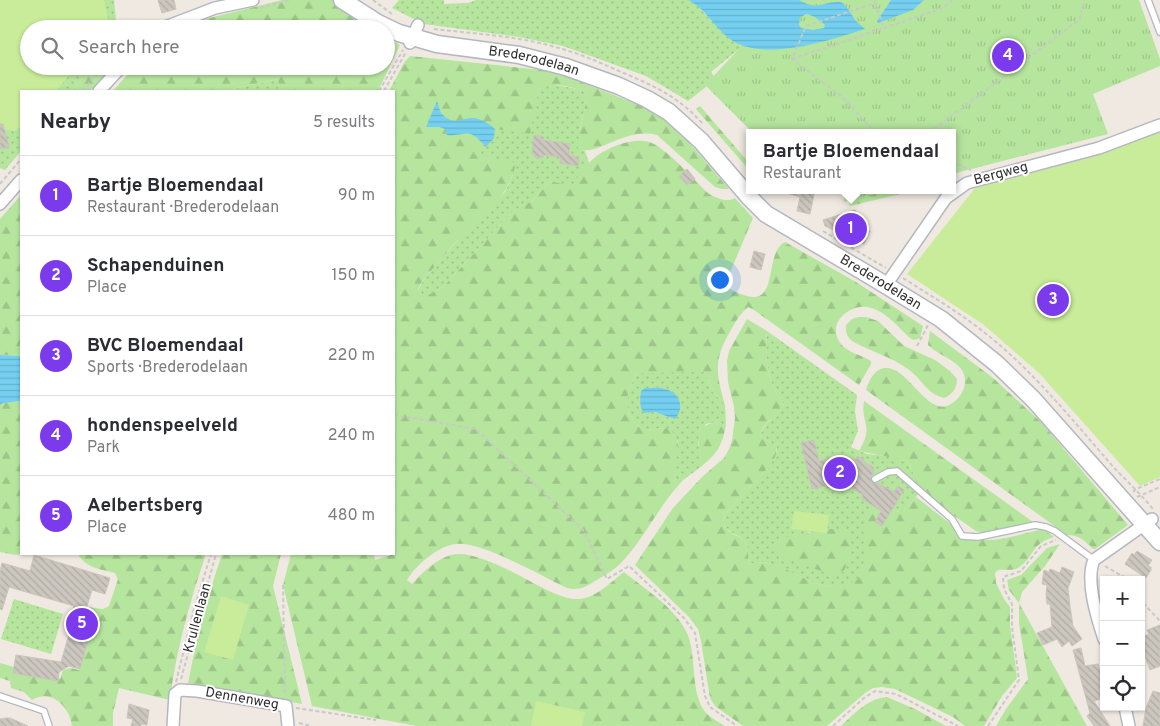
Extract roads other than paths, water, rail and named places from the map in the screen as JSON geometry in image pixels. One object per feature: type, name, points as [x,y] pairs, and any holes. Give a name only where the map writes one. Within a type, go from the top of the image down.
[{"type":"street","points":[[184,20],[215,8],[254,0]]},
{"type":"street","name":"Brederodelaan","points":[[342,0],[373,20]]},
{"type":"street","name":"Brederodelaan","points":[[357,0],[392,20]]},
{"type":"street","name":"Brederodelaan","points":[[395,21],[414,34]]},
{"type":"street","name":"Brederodelaan","points":[[395,28],[436,44],[519,55],[566,67],[619,86],[669,112],[681,116],[701,141],[746,186]]},
{"type":"street","points":[[100,90],[114,75]]},
{"type":"street","name":"Bergweg","points":[[956,191],[967,183],[1099,148],[1160,125]]},
{"type":"street","points":[[0,204],[20,181]]},
{"type":"street","name":"Brederodelaan","points":[[752,194],[766,214],[777,216],[809,234],[938,314],[992,359],[1153,521],[1160,542]]},
{"type":"street","name":"Bergweg","points":[[888,282],[946,198],[952,194]]},
{"type":"street","points":[[1100,619],[1091,581],[1091,568],[1094,560],[1153,521]]},
{"type":"street","name":"Dennenweg","points":[[173,726],[178,689],[286,706],[288,726]]},
{"type":"street","points":[[1126,711],[1129,726]]},
{"type":"lane","points":[[1148,0],[1160,32]]},
{"type":"lane","points":[[875,479],[888,472],[897,472],[952,519],[962,536],[978,537],[1035,525],[1046,527],[1094,560]]},
{"type":"lane","points":[[0,696],[44,711],[49,726]]},
{"type":"water","points":[[688,0],[799,0],[812,5],[841,2],[865,29],[834,39],[797,47],[760,49],[744,46],[730,39]],"holes":[[[807,14],[815,17],[825,25],[824,28],[813,30],[801,28],[799,25],[800,17]]]},
{"type":"water","points":[[891,0],[924,0],[913,10],[878,23],[877,21]]},
{"type":"water","points":[[437,101],[443,115],[451,120],[474,118],[491,125],[495,129],[494,138],[486,147],[470,134],[447,135],[445,129],[426,127]]},
{"type":"water","points":[[0,355],[20,356],[20,401],[0,405]]},
{"type":"water","points":[[645,388],[663,388],[674,393],[680,405],[680,410],[675,419],[655,412],[644,413],[640,400],[641,391]]},
{"type":"place","name":"hondenspeelveld","points":[[1008,56]]},
{"type":"place","name":"Bartje Bloemendaal","points":[[851,229]]},
{"type":"place","name":"BVC Bloemendaal","points":[[1053,300]]},
{"type":"place","name":"Schapenduinen","points":[[840,473]]},
{"type":"place","name":"Aelbertsberg","points":[[82,624]]}]
